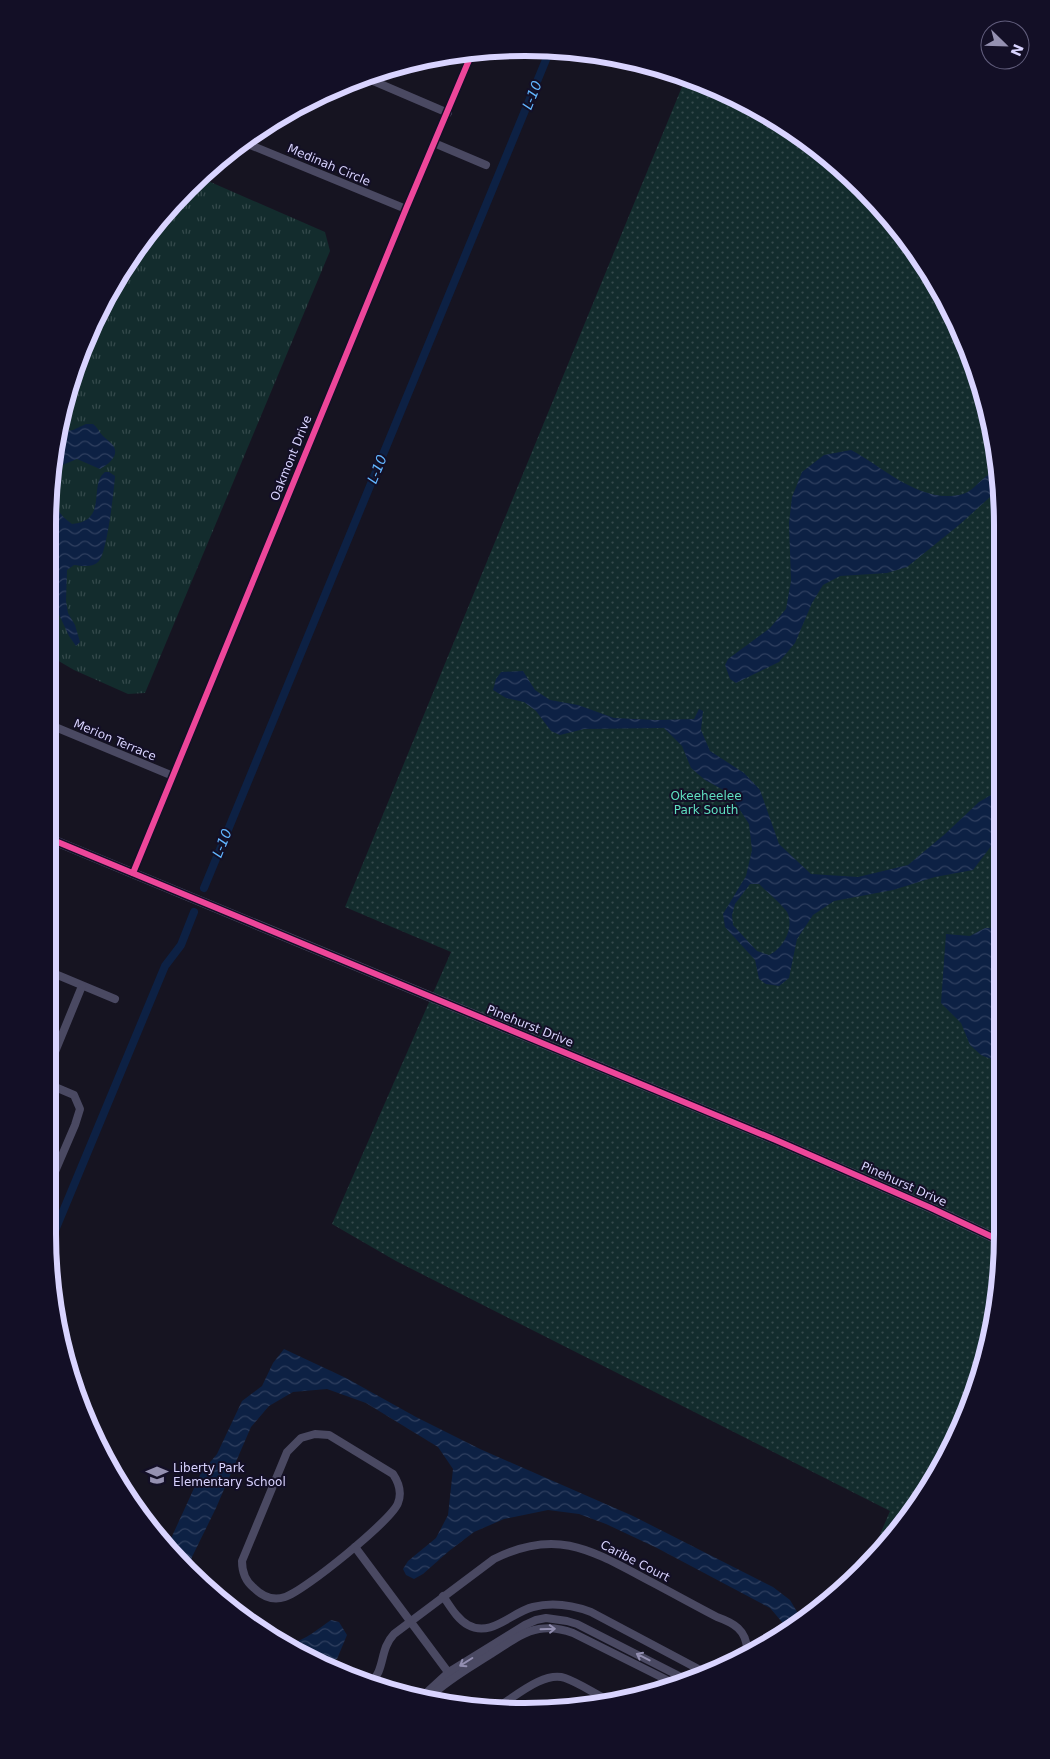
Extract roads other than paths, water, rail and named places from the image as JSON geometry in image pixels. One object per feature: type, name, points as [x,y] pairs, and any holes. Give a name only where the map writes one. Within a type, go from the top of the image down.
[{"type":"street","name":"Oakmont Drive","points":[[132,873],[469,59]]},
{"type":"street","points":[[374,81],[448,112]]},
{"type":"street","points":[[434,143],[486,165]]},
{"type":"street","name":"Medinah Circle","points":[[251,145],[406,209]]},
{"type":"street","name":"Merion Terrace","points":[[56,727],[173,776]]},
{"type":"street","name":"Pinehurst Drive","points":[[56,841],[769,1137],[994,1237]]},
{"type":"street","points":[[56,975],[115,999]]},
{"type":"street","points":[[56,1049],[82,986]]},
{"type":"street","points":[[56,1087],[74,1095],[80,1109],[76,1125],[56,1170]]},
{"type":"street","points":[[315,1434],[329,1435],[393,1474],[396,1479],[400,1494],[396,1509],[355,1547],[301,1588],[285,1597],[275,1598],[260,1593],[248,1583],[243,1574],[244,1556],[285,1457],[290,1448],[305,1436],[315,1434]]},
{"type":"street","name":"Caribe Court","points":[[375,1678],[380,1670],[387,1643],[410,1620],[481,1567],[508,1552],[540,1544],[574,1546],[603,1556],[717,1617],[733,1623],[744,1634],[746,1646]]},
{"type":"street","points":[[355,1547],[451,1676]]},
{"type":"street","points":[[443,1596],[463,1621],[478,1628],[493,1627],[510,1616],[532,1607],[556,1604],[580,1608],[699,1669]]},
{"type":"street","points":[[428,1692],[536,1620],[557,1618],[577,1624],[678,1677]]},
{"type":"street","points":[[433,1694],[451,1676],[521,1636],[538,1629],[547,1628],[573,1633],[668,1680]]},
{"type":"street","points":[[505,1702],[540,1681],[554,1676],[565,1678],[601,1696]]},
{"type":"water","points":[[86,424],[93,424],[112,444],[115,452],[113,459],[100,469],[77,459],[60,466],[66,431]]},
{"type":"water","points":[[851,450],[918,490],[948,496],[968,492],[991,473],[993,494],[907,567],[887,573],[840,576],[823,585],[812,603],[795,643],[779,662],[736,683],[730,679],[725,665],[728,659],[770,628],[786,609],[791,581],[789,523],[792,497],[802,472],[824,455]]},
{"type":"water","points":[[105,472],[115,476],[110,521],[102,555],[94,565],[74,565],[67,570],[66,601],[68,613],[75,625],[80,642],[76,646],[69,636],[56,608],[57,507],[72,524],[83,521],[94,510],[100,478]]},
{"type":"water","points":[[523,671],[535,690],[550,700],[578,705],[614,718],[694,719],[699,709],[703,711],[701,730],[710,751],[744,773],[760,790],[779,844],[811,874],[858,877],[908,865],[979,802],[994,793],[994,842],[973,870],[935,877],[893,890],[834,901],[813,915],[797,939],[789,978],[779,986],[766,984],[759,979],[755,960],[725,927],[723,914],[746,876],[752,850],[749,824],[729,793],[705,780],[691,768],[682,746],[664,728],[584,729],[560,735],[551,731],[536,711],[524,702],[506,698],[493,690],[496,679],[501,672]],"holes":[[[750,884],[759,884],[781,905],[789,918],[789,931],[779,948],[769,955],[757,951],[733,925],[732,915],[735,904]]]},
{"type":"water","points":[[985,928],[994,928],[994,1060],[981,1055],[970,1045],[961,1023],[941,1003],[946,934],[970,936]]},
{"type":"water","points":[[284,1349],[346,1378],[416,1417],[480,1449],[633,1516],[773,1587],[790,1600],[799,1614],[782,1626],[782,1622],[770,1608],[657,1548],[606,1524],[579,1514],[548,1510],[504,1519],[474,1532],[423,1574],[414,1579],[406,1575],[403,1569],[408,1561],[436,1538],[448,1515],[453,1469],[438,1447],[366,1403],[327,1389],[293,1392],[269,1406],[251,1427],[191,1562],[170,1540],[201,1473],[217,1454],[242,1401],[262,1386],[273,1363]]},
{"type":"water","points":[[331,1620],[339,1622],[347,1635],[337,1659],[332,1661],[295,1642]]},
{"type":"waterway","name":"L-10","points":[[204,888],[547,57]]},
{"type":"waterway","name":"L-10","points":[[56,1228],[165,966],[181,945],[194,912]]},
{"type":"place","name":"Liberty Park Elementary School","points":[[157,1475]]},
{"type":"park label","name":"Okeeheelee Park South","points":[[706,803]]}]
